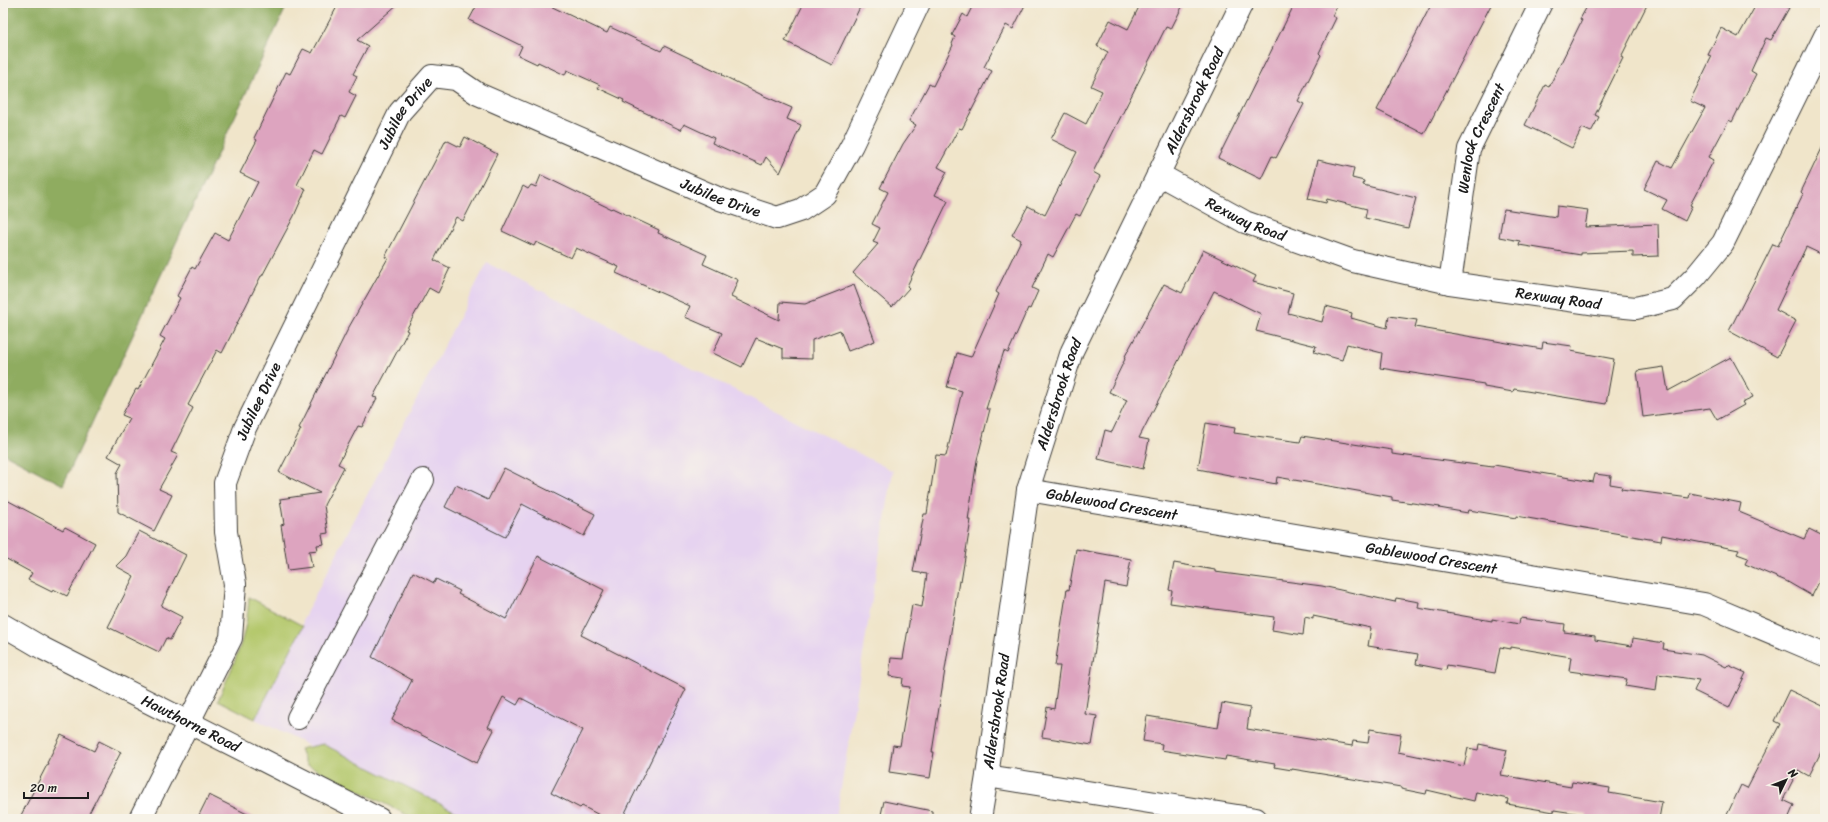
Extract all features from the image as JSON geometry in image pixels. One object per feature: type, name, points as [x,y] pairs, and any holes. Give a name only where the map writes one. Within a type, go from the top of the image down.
[{"type":"street","name":"Jubilee Drive","points":[[189,723],[231,638],[235,584],[226,532],[225,483],[245,428],[400,112],[432,76],[456,79],[478,94],[720,199],[777,218],[801,210],[826,194],[852,145],[919,3]]},
{"type":"street","name":"Aldersbrook Road","points":[[980,819],[1028,490],[1072,351],[1242,3]]},
{"type":"street","name":"Wenlock Crescent","points":[[1450,283],[1469,149],[1542,3]]},
{"type":"street","name":"Rexway Road","points":[[1158,174],[1252,225],[1353,262],[1450,283],[1604,305],[1636,308],[1673,299],[1696,276],[1723,243],[1825,36]]},
{"type":"street","points":[[298,718],[423,480]]},
{"type":"street","name":"Gablewood Crescent","points":[[1028,490],[1704,604],[1825,656]]},
{"type":"street","name":"Hawthorne Road","points":[[3,625],[44,649],[379,819]]},
{"type":"street","points":[[140,819],[189,723]]},
{"type":"street","points":[[987,776],[1256,819]]},
{"type":"shaded area","points":[[487,263],[893,471],[836,819],[457,819],[255,719],[303,626],[303,619]]},
{"type":"green space","points":[[3,3],[288,3],[63,485],[3,453]]},
{"type":"green space","points":[[249,597],[303,626],[255,719],[218,700],[243,638]]},
{"type":"green space","points":[[323,744],[466,817],[467,819],[415,819],[306,764],[300,749]]},
{"type":"building","points":[[339,3],[399,3],[357,40],[368,46],[353,74],[357,76],[349,92],[356,96],[345,118],[341,116],[322,154],[314,150],[297,185],[306,189],[294,216],[261,276],[222,353],[217,350],[188,405],[193,408],[171,452],[178,455],[159,489],[172,495],[154,531],[118,512],[117,473],[122,464],[108,456],[129,418],[122,415],[136,389],[138,390],[165,339],[160,336],[180,298],[177,296],[192,267],[195,269],[215,233],[228,240],[258,182],[240,173],[257,140],[254,138],[286,72],[290,74],[303,49],[312,53]]},
{"type":"building","points":[[478,3],[544,3],[607,33],[610,27],[661,51],[664,46],[723,74],[722,75],[762,95],[792,108],[787,119],[801,125],[780,173],[766,157],[762,165],[712,143],[714,138],[684,124],[681,130],[623,102],[624,100],[598,88],[600,85],[567,70],[565,75],[538,62],[537,64],[518,55],[522,46],[469,20]]},
{"type":"building","points":[[804,3],[862,3],[832,65],[785,41]]},
{"type":"building","points":[[974,3],[1026,3],[1013,29],[1006,25],[984,67],[992,71],[962,129],[959,128],[938,167],[947,172],[935,195],[948,201],[907,286],[909,288],[892,307],[853,273],[878,244],[873,242],[880,228],[872,224],[888,192],[880,188],[903,144],[916,125],[909,121],[929,84],[933,86],[953,45],[952,44],[955,37],[952,35],[963,14],[967,17]]},
{"type":"building","points":[[1141,3],[1184,3],[1171,29],[1166,27],[1093,172],[1100,176],[1080,216],[1076,214],[1053,257],[1048,254],[1032,288],[1038,291],[1030,309],[1028,308],[1008,353],[1004,351],[986,409],[990,409],[977,460],[968,520],[971,520],[961,582],[959,581],[932,752],[934,752],[930,778],[889,772],[893,745],[900,746],[910,687],[902,686],[903,678],[889,676],[891,658],[903,659],[912,605],[922,607],[927,574],[913,572],[924,514],[927,514],[936,455],[946,456],[962,391],[947,387],[957,353],[971,357],[999,294],[996,292],[1021,240],[1012,235],[1028,206],[1045,215],[1077,152],[1051,139],[1065,113],[1086,124],[1102,91],[1091,86],[1108,52],[1097,46],[1110,20],[1128,29]]},
{"type":"building","points":[[1295,3],[1338,3],[1332,16],[1336,18],[1319,53],[1321,55],[1298,101],[1304,104],[1276,158],[1272,156],[1261,179],[1218,158]]},
{"type":"building","points":[[1432,3],[1492,3],[1424,134],[1377,110]]},
{"type":"building","points":[[1589,3],[1648,3],[1621,57],[1623,58],[1595,115],[1599,117],[1591,132],[1582,128],[1572,148],[1525,125],[1545,85],[1549,87],[1582,20],[1580,19]]},
{"type":"building","points":[[1757,3],[1780,3],[1789,8],[1771,40],[1766,38],[1751,71],[1756,74],[1732,122],[1729,120],[1709,157],[1714,160],[1690,205],[1692,206],[1685,221],[1662,209],[1667,200],[1644,189],[1658,161],[1672,168],[1705,108],[1690,101],[1712,56],[1708,55],[1721,28],[1738,37]]},
{"type":"building","points":[[465,137],[497,154],[463,221],[456,217],[434,260],[450,268],[438,293],[429,288],[406,330],[408,331],[373,397],[377,398],[362,427],[358,426],[338,464],[344,467],[324,505],[328,533],[322,534],[324,544],[317,545],[318,550],[309,551],[312,567],[288,570],[281,525],[284,524],[280,499],[320,493],[279,472],[349,327],[388,258],[385,257],[446,140],[460,147]]},
{"type":"building","points":[[1825,142],[1825,256],[1806,247],[1776,310],[1796,321],[1777,357],[1729,331],[1773,244],[1778,246],[1803,194],[1801,192]]},
{"type":"building","points":[[1318,160],[1354,168],[1352,178],[1364,181],[1363,185],[1416,198],[1408,228],[1365,218],[1367,209],[1327,199],[1326,203],[1308,199]]},
{"type":"building","points":[[541,175],[611,209],[612,208],[659,230],[658,233],[707,255],[703,264],[738,280],[731,297],[779,320],[780,302],[805,304],[854,285],[875,341],[848,351],[840,330],[812,340],[812,359],[783,358],[783,349],[756,338],[742,367],[713,353],[722,333],[685,317],[690,306],[616,273],[619,267],[576,248],[571,258],[536,242],[534,246],[502,231],[523,186],[528,189],[531,185],[536,187]]},
{"type":"building","points":[[1557,206],[1588,210],[1585,227],[1658,224],[1659,256],[1633,257],[1633,251],[1581,253],[1581,255],[1519,245],[1520,241],[1499,237],[1504,209],[1556,217]]},
{"type":"building","points":[[1203,250],[1256,276],[1253,282],[1293,293],[1288,313],[1322,322],[1326,306],[1352,313],[1351,318],[1387,328],[1389,316],[1417,320],[1415,327],[1542,349],[1543,342],[1572,346],[1571,351],[1614,359],[1606,404],[1514,389],[1513,392],[1484,387],[1484,384],[1380,368],[1382,353],[1347,344],[1342,360],[1314,352],[1316,346],[1256,331],[1261,314],[1214,291],[1139,438],[1149,440],[1143,469],[1098,459],[1105,430],[1112,432],[1127,400],[1109,392],[1125,359],[1124,358],[1164,284],[1182,293]]},
{"type":"building","points":[[1731,357],[1753,397],[1742,402],[1744,405],[1717,420],[1710,408],[1643,417],[1637,371],[1664,367],[1668,391]]},
{"type":"building","points":[[1206,423],[1235,428],[1234,433],[1300,442],[1302,436],[1392,450],[1392,454],[1493,467],[1494,465],[1593,482],[1595,474],[1611,476],[1610,484],[1622,486],[1621,489],[1689,498],[1690,493],[1741,503],[1739,512],[1804,539],[1809,529],[1825,537],[1825,570],[1812,596],[1786,581],[1745,564],[1748,558],[1737,554],[1739,550],[1662,535],[1661,541],[1516,516],[1516,518],[1469,510],[1468,513],[1392,500],[1392,497],[1277,477],[1276,484],[1198,469]]},
{"type":"building","points":[[504,468],[595,514],[584,536],[522,504],[505,537],[445,507],[456,485],[488,500]]},
{"type":"building","points":[[3,498],[63,530],[65,527],[95,543],[67,596],[53,589],[52,592],[28,580],[32,573],[3,557]]},
{"type":"building","points":[[139,531],[186,555],[161,606],[182,617],[170,640],[166,638],[159,652],[108,627],[134,576],[116,566],[126,556]]},
{"type":"building","points":[[1076,549],[1131,559],[1126,587],[1105,583],[1085,714],[1097,716],[1092,745],[1042,737],[1047,707],[1054,709],[1060,666],[1055,666],[1067,589],[1069,590]]},
{"type":"building","points":[[538,556],[604,590],[581,635],[686,689],[622,819],[607,819],[582,806],[580,808],[551,793],[583,730],[521,698],[517,705],[503,697],[488,727],[494,730],[477,763],[392,720],[412,680],[372,657],[413,572],[434,583],[436,579],[460,591],[458,594],[506,619]]},
{"type":"building","points":[[1174,563],[1215,570],[1215,572],[1322,586],[1395,602],[1396,598],[1419,602],[1418,608],[1492,621],[1492,619],[1519,624],[1520,618],[1565,624],[1564,632],[1595,636],[1595,640],[1632,646],[1633,638],[1664,643],[1663,649],[1702,655],[1726,667],[1728,665],[1746,673],[1729,708],[1694,691],[1699,680],[1658,674],[1656,691],[1625,686],[1627,679],[1569,671],[1571,657],[1511,647],[1511,649],[1500,647],[1495,673],[1447,665],[1446,670],[1416,664],[1418,654],[1368,646],[1371,628],[1313,616],[1313,619],[1305,617],[1303,635],[1272,630],[1274,617],[1170,603],[1172,591],[1169,590]]},
{"type":"building","points":[[1789,690],[1825,707],[1825,744],[1809,776],[1798,770],[1783,800],[1794,805],[1788,819],[1725,819],[1741,785],[1747,788],[1780,724],[1774,721]]},
{"type":"building","points":[[1222,703],[1250,708],[1247,729],[1352,746],[1353,741],[1368,743],[1370,729],[1401,734],[1398,752],[1464,766],[1468,748],[1478,750],[1479,744],[1507,750],[1501,775],[1571,787],[1572,782],[1610,788],[1609,793],[1662,802],[1659,819],[1586,819],[1587,815],[1554,810],[1554,812],[1507,804],[1508,799],[1476,792],[1474,801],[1427,790],[1426,794],[1401,789],[1401,787],[1274,767],[1275,764],[1226,756],[1225,760],[1161,750],[1162,744],[1143,741],[1147,716],[1218,728]]},
{"type":"building","points":[[61,735],[94,751],[99,741],[121,752],[86,819],[19,819],[48,763]]},
{"type":"building","points":[[209,795],[257,819],[197,819]]},
{"type":"building","points":[[884,801],[932,811],[932,819],[880,819]]}]
